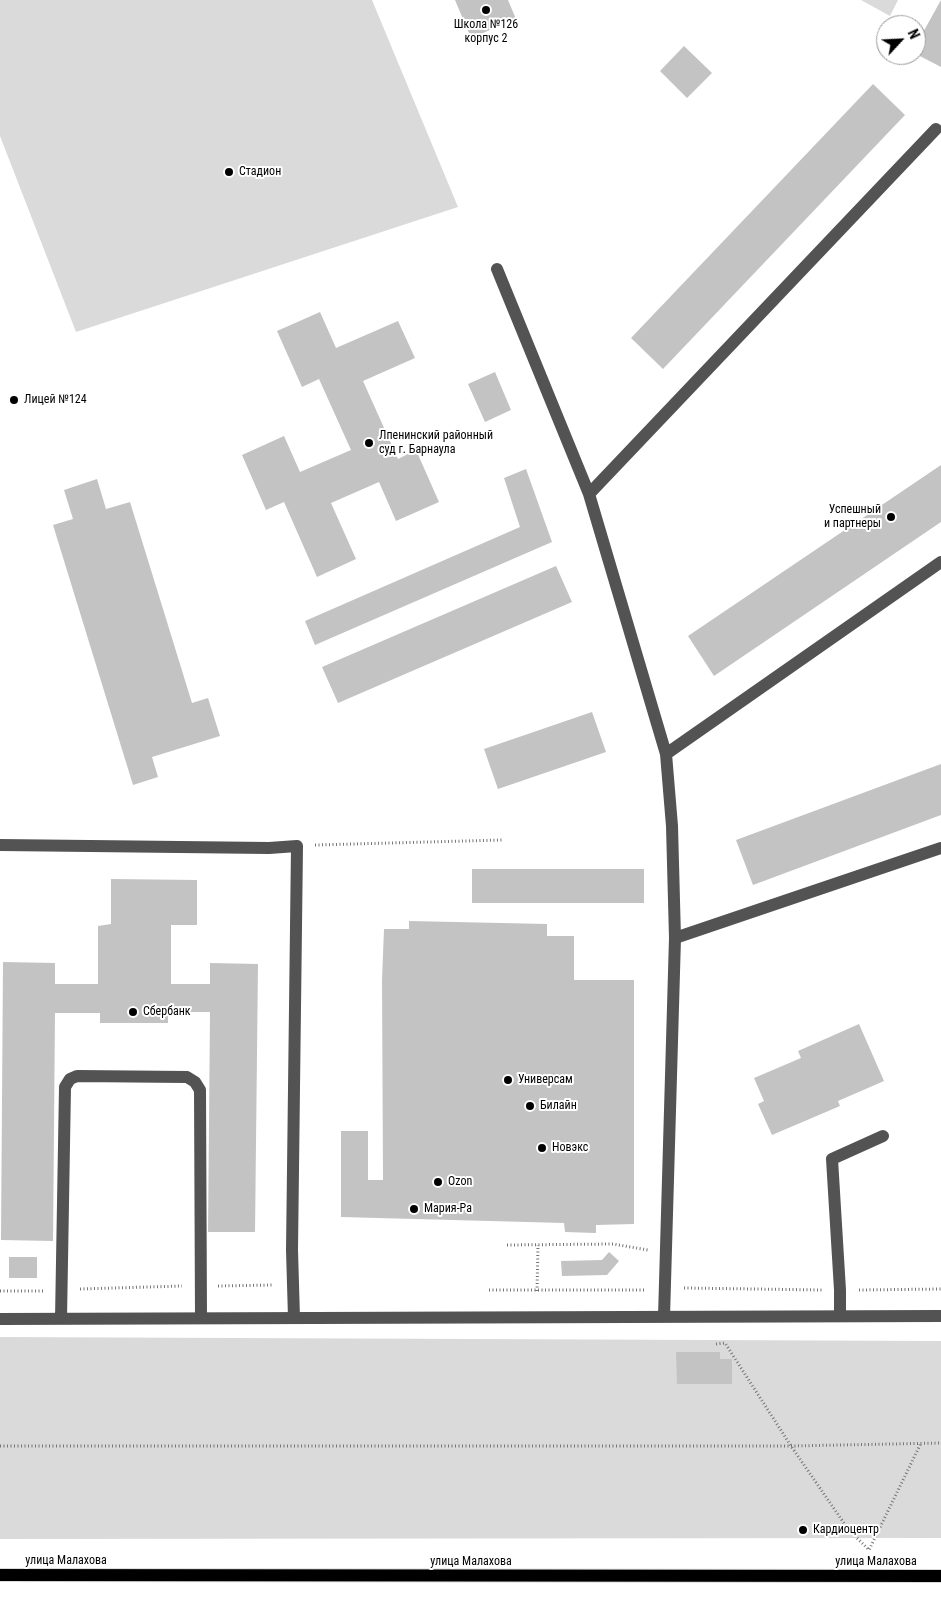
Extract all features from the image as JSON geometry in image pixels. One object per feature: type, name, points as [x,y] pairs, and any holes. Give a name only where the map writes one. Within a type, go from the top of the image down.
[{"type":"main road","name":"улица Малахова","points":[[0,1575],[941,1576]]},
{"type":"street","points":[[589,494],[936,129]]},
{"type":"street","points":[[497,269],[589,494],[666,754],[672,826],[675,938],[664,1317]]},
{"type":"street","points":[[666,754],[941,562]]},
{"type":"street","points":[[0,845],[268,848],[297,846],[294,1318]]},
{"type":"street","points":[[675,938],[941,848]]},
{"type":"street","points":[[61,1319],[65,1087],[70,1079],[78,1076],[187,1077],[195,1082],[200,1090],[201,1318]]},
{"type":"street","points":[[840,1316],[832,1159],[883,1136]]},
{"type":"street","points":[[0,1319],[941,1316]]},
{"type":"path","points":[[297,846],[502,840]]},
{"type":"path","points":[[507,1245],[613,1244],[665,1253]]},
{"type":"path","points":[[537,1291],[538,1245]]},
{"type":"path","points":[[0,1291],[43,1292],[62,1289],[293,1285]]},
{"type":"path","points":[[489,1290],[649,1290],[665,1288],[941,1289]]},
{"type":"path","points":[[716,1344],[725,1343],[848,1529],[869,1550],[921,1443]]},
{"type":"path","points":[[0,1446],[792,1446],[941,1443]]},
{"type":"shaded area","name":"Стадион","points":[[0,0],[372,0],[458,207],[76,332],[0,136]]},
{"type":"shaded area","points":[[861,0],[898,0],[890,15]]},
{"type":"shaded area","points":[[0,1337],[941,1341],[941,1538],[0,1539]]},
{"type":"building","name":"Школа №126 корпус 2","points":[[455,0],[508,0],[516,19],[471,38]]},
{"type":"building","points":[[941,0],[941,67],[926,59],[926,27]]},
{"type":"building","points":[[684,46],[712,73],[687,98],[660,71]]},
{"type":"building","points":[[873,84],[905,115],[663,369],[631,338]]},
{"type":"building","name":"Лпенинский районный суд г. Барнаула","points":[[320,312],[336,348],[398,321],[415,358],[363,381],[398,459],[416,450],[439,502],[396,521],[379,482],[331,503],[356,559],[317,577],[284,502],[266,510],[242,455],[284,436],[300,472],[351,450],[319,379],[302,387],[277,331]]},
{"type":"building","points":[[495,372],[511,410],[485,422],[468,384]]},
{"type":"building","points":[[941,465],[941,522],[714,676],[688,636]]},
{"type":"building","points":[[526,469],[552,542],[315,645],[305,621],[520,527],[504,478]]},
{"type":"building","points":[[97,479],[106,509],[130,502],[192,703],[208,698],[220,736],[152,757],[158,777],[133,785],[53,525],[73,519],[64,490]]},
{"type":"building","points":[[556,566],[572,602],[338,703],[322,667]]},
{"type":"building","points":[[592,712],[606,752],[498,789],[484,749]]},
{"type":"building","points":[[941,764],[941,815],[753,885],[736,840]]},
{"type":"building","points":[[472,869],[644,869],[644,903],[472,903]]},
{"type":"building","points":[[111,879],[197,880],[197,925],[171,925],[171,984],[210,984],[210,963],[258,964],[255,1232],[208,1232],[210,1012],[168,1012],[168,1023],[100,1023],[100,1013],[55,1013],[53,1241],[1,1240],[3,962],[55,963],[55,984],[98,984],[98,926],[111,924]]},
{"type":"building","name":"Универсам","points":[[409,921],[547,924],[547,936],[574,936],[574,980],[634,980],[634,1224],[596,1225],[596,1233],[565,1232],[564,1223],[341,1217],[341,1131],[368,1131],[368,1180],[383,1180],[382,980],[384,929],[409,929]]},
{"type":"building","points":[[859,1024],[884,1081],[838,1101],[840,1106],[772,1135],[758,1104],[764,1101],[754,1078],[801,1058],[798,1051]]},
{"type":"building","points":[[609,1252],[619,1261],[607,1275],[562,1276],[561,1261],[602,1260]]},
{"type":"building","points":[[9,1257],[37,1257],[37,1278],[9,1278]]},
{"type":"building","points":[[676,1352],[720,1352],[720,1359],[732,1359],[732,1384],[677,1384]]},
{"type":"place","name":"Школа №126 корпус 2","points":[[486,10]]},
{"type":"place","name":"Стадион","points":[[229,172]]},
{"type":"place","name":"Лицей №124","points":[[14,400]]},
{"type":"place","name":"Лпенинский районный суд г. Барнаула","points":[[369,443]]},
{"type":"place","name":"Успешный и партнеры","points":[[891,517]]},
{"type":"place","name":"Сбербанк","points":[[133,1012]]},
{"type":"place","name":"Универсам","points":[[508,1080]]},
{"type":"place","name":"Билайн","points":[[530,1106]]},
{"type":"place","name":"Новэкс","points":[[542,1148]]},
{"type":"place","name":"Ozon","points":[[438,1182]]},
{"type":"place","name":"Мария-Ра","points":[[414,1209]]},
{"type":"place","name":"Кардиоцентр","points":[[803,1530]]}]
